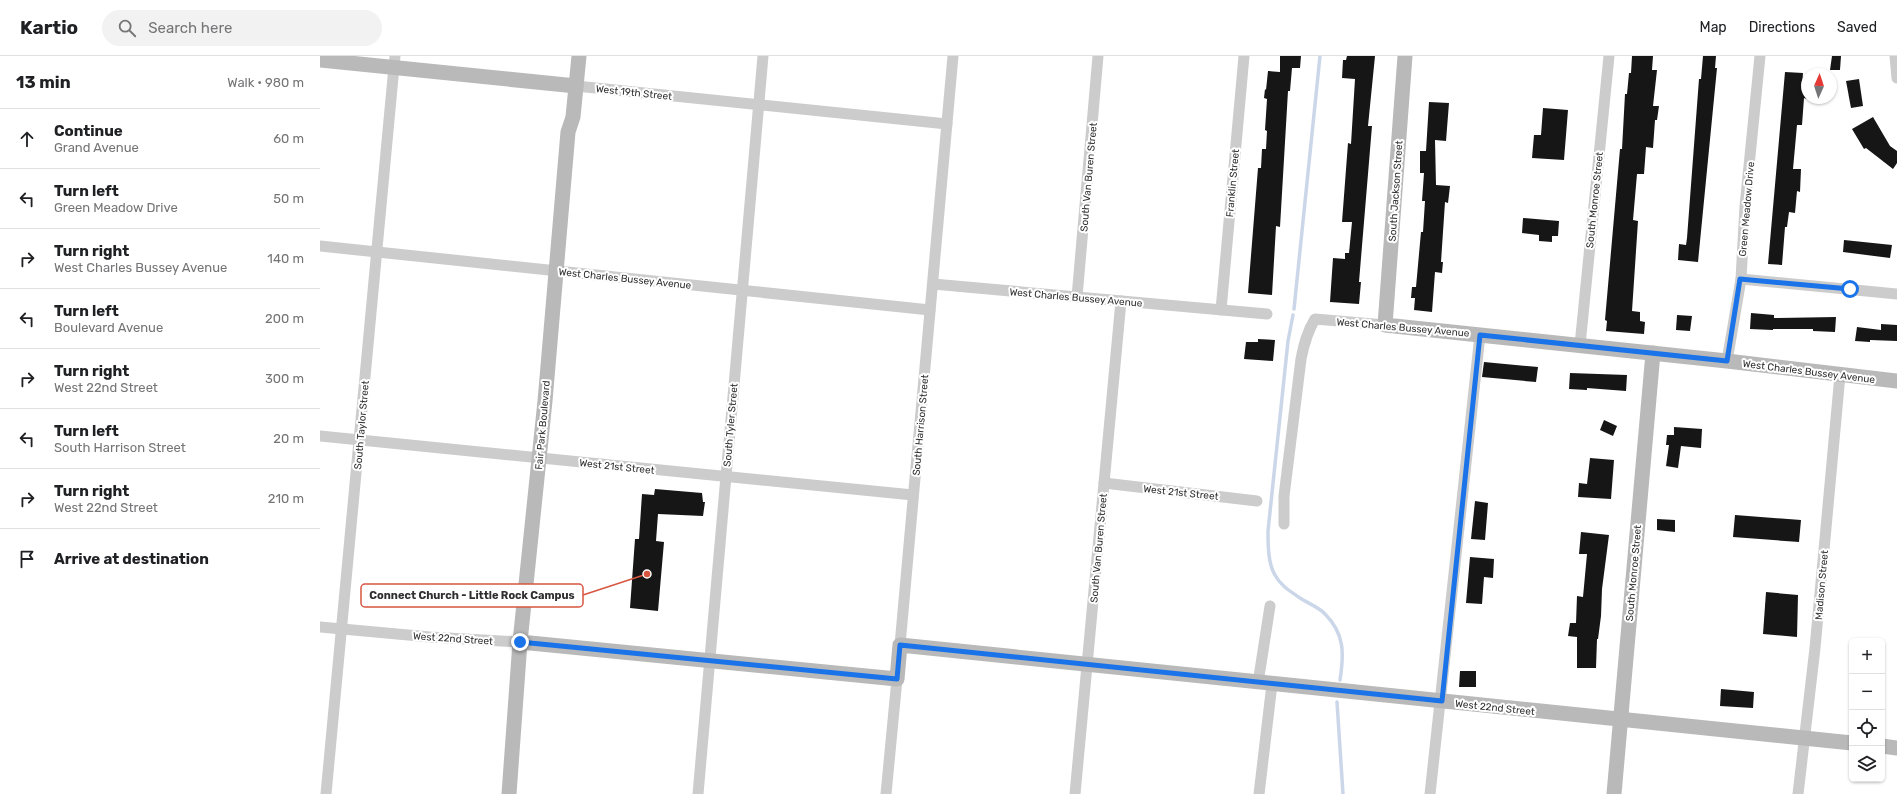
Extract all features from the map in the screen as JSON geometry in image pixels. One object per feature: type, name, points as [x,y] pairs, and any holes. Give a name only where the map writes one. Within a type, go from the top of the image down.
[{"type":"street","name":"Fair Park Boulevard","points":[[509,794],[520,642],[539,458],[568,132],[573,117],[579,56]]},
{"type":"street","name":"South Tyler Street","points":[[698,794],[763,56]]},
{"type":"street","name":"South Harrison Street","points":[[886,794],[953,56]]},
{"type":"street","name":"South Van Buren Street","points":[[1078,297],[1098,56]]},
{"type":"street","name":"Franklin Street","points":[[1221,310],[1244,56]]},
{"type":"street","name":"South Jackson Street","points":[[1385,326],[1405,56]]},
{"type":"street","name":"South Monroe Street","points":[[1580,345],[1609,56]]},
{"type":"street","name":"Green Meadow Drive","points":[[1727,361],[1740,279],[1745,206],[1760,56]]},
{"type":"street","points":[[1895,56],[1897,78]]},
{"type":"street","name":"West 19th Street","points":[[320,60],[394,62],[576,86],[947,124]]},
{"type":"street","name":"South Taylor Street","points":[[326,794],[394,62]]},
{"type":"street","name":"West Charles Bussey Avenue","points":[[320,246],[556,272],[930,310]]},
{"type":"street","points":[[1740,279],[1897,294]]},
{"type":"street","name":"West Charles Bussey Avenue","points":[[933,284],[1267,314]]},
{"type":"street","name":"South Van Buren Street","points":[[1075,794],[1121,301]]},
{"type":"street","name":"West Charles Bussey Avenue","points":[[1284,524],[1284,496],[1301,359],[1304,340],[1315,319],[1580,345],[1897,381]]},
{"type":"street","points":[[1430,794],[1442,701],[1480,335]]},
{"type":"street","name":"South Monroe Street","points":[[1614,794],[1619,720],[1653,353]]},
{"type":"street","name":"Madison Street","points":[[1798,794],[1803,738],[1815,648],[1840,375]]},
{"type":"street","name":"West 21st Street","points":[[320,436],[914,495]]},
{"type":"street","name":"West 21st Street","points":[[1104,483],[1257,501]]},
{"type":"street","points":[[1259,794],[1270,606]]},
{"type":"street","name":"West 22nd Street","points":[[320,627],[430,637],[520,642],[897,679]]},
{"type":"street","name":"West 22nd Street","points":[[900,645],[1849,743]]},
{"type":"street","points":[[1885,746],[1897,748]]},
{"type":"building","points":[[1280,56],[1301,56],[1300,68],[1292,68],[1290,91],[1288,91],[1280,227],[1276,226],[1272,295],[1248,293],[1258,168],[1261,168],[1262,149],[1266,149],[1267,131],[1265,130],[1267,99],[1264,98],[1265,89],[1266,90],[1268,71],[1280,72]]},
{"type":"building","points":[[1347,56],[1375,56],[1368,126],[1372,126],[1359,282],[1361,282],[1359,304],[1330,302],[1333,258],[1345,259],[1345,253],[1349,253],[1352,222],[1342,222],[1348,143],[1351,144],[1355,79],[1342,78],[1343,60],[1346,60]]},
{"type":"building","points":[[1632,56],[1653,56],[1652,70],[1657,70],[1653,106],[1659,106],[1657,120],[1655,120],[1653,148],[1646,147],[1644,174],[1637,174],[1633,220],[1638,221],[1632,311],[1640,312],[1640,321],[1645,322],[1644,334],[1606,331],[1607,321],[1605,320],[1620,149],[1622,149],[1625,94],[1627,94],[1629,73],[1631,73]]},
{"type":"building","points":[[1703,56],[1716,56],[1715,68],[1717,68],[1698,262],[1678,260],[1679,244],[1686,245],[1687,238],[1699,79],[1701,79]]},
{"type":"building","points":[[1832,56],[1841,56],[1840,70],[1837,70],[1837,68],[1830,68]]},
{"type":"building","points":[[1785,72],[1801,73],[1801,104],[1804,104],[1802,125],[1797,125],[1793,169],[1801,169],[1800,192],[1797,191],[1795,213],[1789,212],[1787,227],[1785,227],[1782,265],[1768,264]]},
{"type":"building","points":[[1859,79],[1863,106],[1851,108],[1846,81]]},
{"type":"building","points":[[1429,102],[1449,103],[1446,141],[1435,140],[1436,185],[1450,186],[1448,203],[1445,202],[1441,262],[1443,262],[1442,273],[1435,272],[1432,312],[1414,310],[1415,298],[1411,298],[1412,287],[1416,287],[1421,232],[1423,232],[1425,201],[1422,201],[1424,173],[1420,173],[1420,151],[1426,151]]},
{"type":"building","points":[[1543,108],[1568,110],[1564,160],[1532,158],[1534,135],[1541,135]]},
{"type":"building","points":[[1873,117],[1890,146],[1897,151],[1897,163],[1893,169],[1866,148],[1864,149],[1852,129]]},
{"type":"building","points":[[1523,218],[1559,221],[1558,236],[1552,236],[1552,242],[1539,241],[1539,235],[1522,233]]},
{"type":"building","points":[[1844,240],[1892,245],[1890,258],[1843,252]]},
{"type":"building","points":[[1751,313],[1774,315],[1774,318],[1836,317],[1835,332],[1813,331],[1813,329],[1750,329]]},
{"type":"building","points":[[1677,315],[1692,316],[1690,331],[1676,330]]},
{"type":"building","points":[[1881,324],[1897,325],[1897,341],[1855,341],[1857,327],[1881,330]]},
{"type":"building","points":[[1258,339],[1275,340],[1273,361],[1244,359],[1246,342],[1258,342]]},
{"type":"building","points":[[1484,362],[1538,367],[1536,382],[1482,377]]},
{"type":"building","points":[[1570,373],[1627,375],[1626,391],[1587,388],[1587,390],[1569,389]]},
{"type":"building","points":[[1604,420],[1617,426],[1613,436],[1600,430]]},
{"type":"building","points":[[1674,427],[1702,429],[1701,448],[1681,446],[1678,468],[1666,466],[1669,445],[1666,445],[1667,435],[1674,435]]},
{"type":"building","points":[[1590,458],[1614,460],[1611,499],[1578,497],[1579,483],[1587,484]]},
{"type":"building","points":[[655,489],[702,493],[703,502],[705,502],[703,516],[658,514],[656,541],[664,542],[658,611],[630,608],[635,539],[639,539],[642,494],[654,495]]},
{"type":"building","points":[[1475,501],[1488,503],[1485,540],[1471,539]]},
{"type":"building","points":[[1735,515],[1801,520],[1799,542],[1733,537]]},
{"type":"building","points":[[1657,519],[1675,520],[1675,532],[1657,530]]},
{"type":"building","points":[[1581,532],[1609,535],[1602,589],[1601,616],[1597,639],[1596,668],[1577,668],[1577,637],[1568,636],[1570,623],[1576,623],[1577,596],[1583,597],[1587,554],[1579,554]]},
{"type":"building","points":[[1470,557],[1494,559],[1493,578],[1484,577],[1482,604],[1466,603]]},
{"type":"building","points":[[1766,592],[1798,595],[1797,637],[1763,634]]},
{"type":"building","points":[[1460,671],[1476,671],[1476,687],[1459,687]]},
{"type":"building","points":[[1721,689],[1754,692],[1753,708],[1720,706]]},
{"type":"waterway","points":[[1294,309],[1320,56]]},
{"type":"waterway","points":[[1293,315],[1288,341],[1268,531],[1269,554],[1271,565],[1277,579],[1286,588],[1322,612],[1332,622],[1336,629],[1342,645],[1340,680]]},
{"type":"waterway","points":[[1337,702],[1343,794]]},
{"type":"place","name":"Connect Church - Little Rock Campus","points":[[647,574]]},
{"type":"route","points":[[520,642],[897,679],[900,645],[1442,701],[1480,335],[1727,361],[1740,279],[1850,289]]}]
